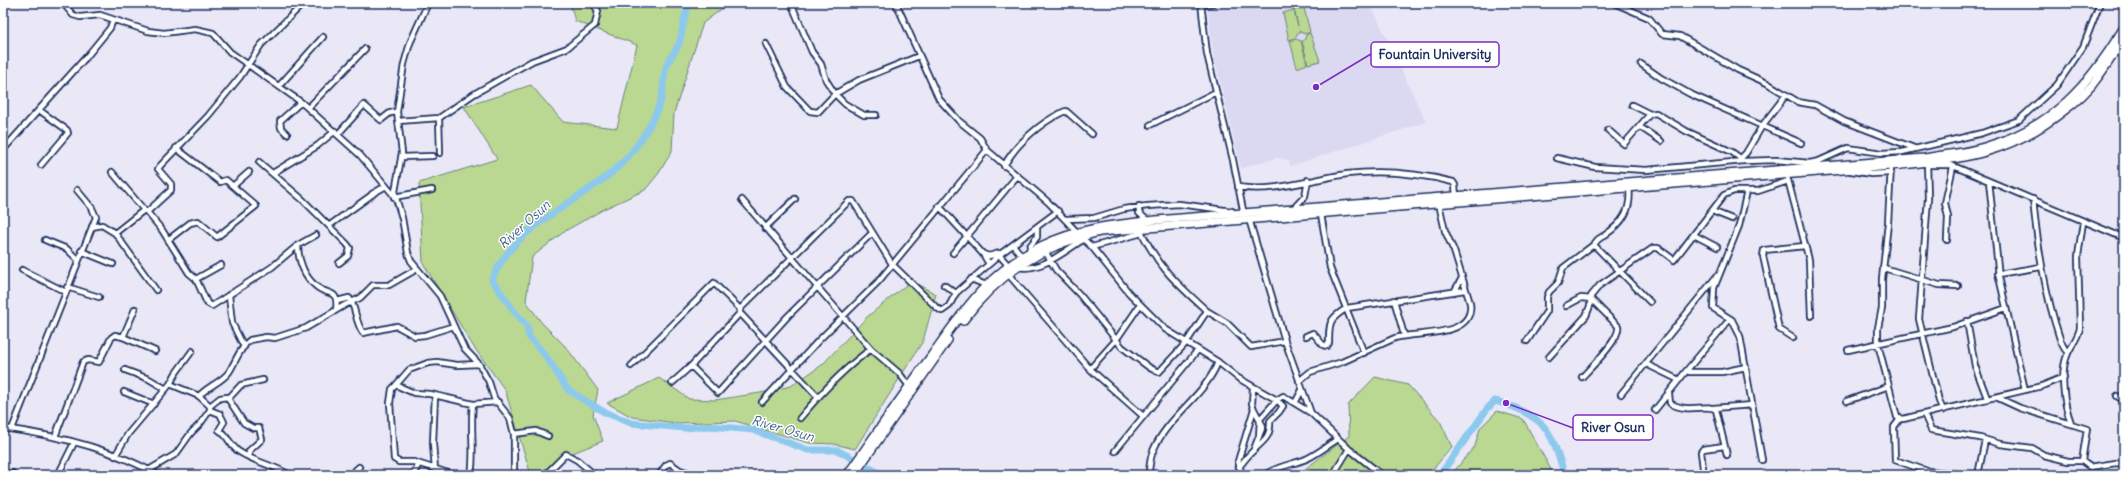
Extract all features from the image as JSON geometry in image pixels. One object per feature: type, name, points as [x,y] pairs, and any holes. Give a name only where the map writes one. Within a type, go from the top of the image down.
[{"type":"highway","points":[[854,475],[909,386],[970,302],[986,285],[1022,256],[1029,253],[1081,236],[1148,221],[1245,215],[1321,214],[1439,204],[1924,158],[1983,148],[2011,138],[2038,123],[2079,91],[2094,74],[2124,27]]},
{"type":"highway","points":[[1081,236],[1100,232],[1141,231],[1245,215],[1289,210],[1786,171],[1891,169],[1958,159],[1986,153],[2014,144],[2042,129],[2084,94],[2099,77],[2124,38]]},
{"type":"highway","points":[[847,475],[982,297],[1008,274],[1043,249]]},
{"type":"street","points":[[63,3],[73,15],[80,17],[100,15],[148,31],[164,33],[195,29],[213,33],[230,52],[301,102],[360,155],[396,198],[402,218],[408,253],[417,269],[440,296],[464,348],[479,364],[489,382],[494,398],[510,418],[514,434],[514,475]]},
{"type":"street","points":[[115,233],[171,190],[171,184],[158,169],[176,148],[208,116],[248,65],[261,45],[304,3]]},
{"type":"street","points":[[394,197],[401,157],[397,112],[404,64],[410,44],[428,3]]},
{"type":"street","points":[[398,121],[439,118],[474,94],[532,61],[567,48],[596,25],[598,11],[593,3]]},
{"type":"street","points":[[791,3],[812,52],[821,64],[826,80],[835,94],[845,104],[864,114],[876,115]]},
{"type":"street","points":[[896,3],[939,99],[959,121],[980,138],[987,150],[1004,166],[1066,219],[1092,247],[1140,305],[1165,329],[1197,351],[1218,362],[1238,378],[1282,403],[1282,409],[1263,426],[1254,449]]},
{"type":"street","points":[[1213,3],[1201,4],[1207,54],[1238,187],[1245,215],[1285,341],[1311,413]]},
{"type":"street","points":[[1614,3],[1649,18],[1662,34],[1680,36],[1798,102],[1815,105],[1844,121],[1914,148]]},
{"type":"street","points":[[1550,357],[1586,316],[1589,311],[1592,293],[1600,285],[1619,270],[1653,248],[1658,248],[1674,260],[1724,195],[1738,190],[1758,191],[1786,171],[1810,162],[1819,161],[1848,148],[1882,153],[1902,152],[1982,133],[2012,124],[2022,118],[2050,92],[2071,66],[2088,39],[2100,3]]},
{"type":"street","points":[[3,150],[101,40],[113,20]]},
{"type":"street","points":[[278,86],[323,37]]},
{"type":"street","points":[[766,44],[787,86],[810,111],[818,112],[835,94],[859,80],[919,56]]},
{"type":"street","points":[[308,108],[365,49]]},
{"type":"street","points":[[1641,64],[1661,78],[1690,94],[1801,143]]},
{"type":"street","points":[[1150,125],[1216,92]]},
{"type":"street","points":[[1739,160],[1754,142],[1762,126],[1786,95]]},
{"type":"street","points":[[287,134],[282,128],[280,121],[301,102]]},
{"type":"street","points":[[1632,105],[1650,114],[1656,113],[1686,131],[1732,152],[1739,160]]},
{"type":"street","points":[[273,173],[318,146],[336,132],[364,106],[369,108],[381,120],[390,113],[397,112]]},
{"type":"street","points":[[39,110],[67,130],[68,133],[41,165]]},
{"type":"street","points":[[1004,166],[1013,153],[1038,127],[1063,112],[1066,111],[1092,134]]},
{"type":"street","points":[[1608,130],[1624,144],[1650,114]]},
{"type":"street","points":[[439,118],[440,153]]},
{"type":"street","points":[[1640,127],[1661,141]]},
{"type":"street","points":[[168,240],[190,223],[198,221],[217,238],[256,206],[226,180],[220,182],[176,148]]},
{"type":"street","points":[[762,402],[792,368],[878,282],[939,206],[987,150]]},
{"type":"street","points":[[401,157],[433,156]]},
{"type":"street","points":[[1557,158],[1595,167],[1639,170],[1663,170],[1739,160],[1776,160],[1786,171],[1809,260],[1811,316]]},
{"type":"street","points":[[259,162],[330,225],[350,248],[348,256],[339,264]]},
{"type":"street","points":[[1943,410],[1939,401],[1919,319],[1928,164],[1948,164],[2124,238]]},
{"type":"street","points":[[1947,240],[1948,217],[1945,203],[1953,167]]},
{"type":"street","points":[[1891,169],[1878,344],[1897,417],[1900,419]]},
{"type":"street","points":[[1238,187],[1273,187],[1348,174],[1388,171],[1403,172],[1453,182],[1455,185],[1456,196]]},
{"type":"street","points":[[112,172],[168,240],[189,273],[196,279],[207,303],[212,306],[272,267],[298,245],[316,235]]},
{"type":"street","points":[[233,186],[249,172]]},
{"type":"street","points":[[953,253],[1017,176]]},
{"type":"street","points":[[1289,210],[1301,202],[1305,196],[1308,180]]},
{"type":"street","points":[[1989,181],[1998,274],[2025,390]]},
{"type":"street","points":[[330,225],[371,194],[386,186]]},
{"type":"street","points":[[1527,341],[1547,311],[1547,297],[1549,292],[1558,283],[1563,268],[1571,260],[1594,246],[1597,240],[1618,226],[1626,216],[1629,201],[1629,187]]},
{"type":"street","points":[[12,429],[81,251],[96,217],[94,212],[77,190]]},
{"type":"street","points":[[394,197],[432,190]]},
{"type":"street","points":[[1747,191],[1739,226],[1714,288],[1713,308],[1734,322],[1740,336],[1762,460]]},
{"type":"street","points":[[765,228],[795,199]]},
{"type":"street","points":[[2033,199],[2041,267],[2062,344],[2068,353]]},
{"type":"street","points":[[742,200],[818,287],[870,350],[899,373],[909,386]]},
{"type":"street","points":[[672,383],[691,366],[740,311],[849,200],[853,201],[892,264],[937,308],[942,311],[949,306],[956,293],[971,279],[1001,254],[1058,212]]},
{"type":"street","points":[[1066,219],[1094,218],[1139,206],[1180,204],[1245,215]]},
{"type":"street","points":[[1299,381],[1310,372],[1404,335],[1431,334],[1457,327],[1469,315],[1471,309],[1454,251],[1445,231],[1439,204]]},
{"type":"street","points":[[939,206],[983,254],[989,264]]},
{"type":"street","points":[[1139,206],[1139,214],[1148,221]]},
{"type":"street","points":[[1712,211],[1732,219]]},
{"type":"street","points":[[1321,214],[1330,268],[1364,352]]},
{"type":"street","points":[[2071,423],[2068,414],[2064,377],[2068,353],[2078,337],[2080,328],[2078,256],[2080,232],[2083,222]]},
{"type":"street","points":[[92,227],[102,226],[115,233],[156,290]]},
{"type":"street","points":[[1037,227],[1037,237],[1050,260],[1116,340],[1130,354],[1157,372],[1162,370],[1186,343],[1207,311]]},
{"type":"street","points":[[1092,247],[1141,231],[1167,274],[1207,311],[1227,323],[1251,347],[1285,341]]},
{"type":"street","points":[[691,366],[718,393],[766,340],[872,233]]},
{"type":"street","points":[[1694,235],[1717,247]]},
{"type":"street","points":[[1017,267],[1030,269],[1050,260],[1081,236]]},
{"type":"street","points":[[1029,253],[1030,246],[1037,237]]},
{"type":"street","points":[[45,240],[67,249],[78,260]]},
{"type":"street","points":[[298,245],[298,258],[310,279],[318,288],[332,292],[337,301],[336,310]]},
{"type":"street","points":[[1013,245],[1022,256]]},
{"type":"street","points":[[1594,246],[1650,302]]},
{"type":"street","points":[[1793,338],[1779,329],[1763,256],[1764,250],[1805,246]]},
{"type":"street","points":[[81,251],[112,264]]},
{"type":"street","points":[[983,254],[988,256],[1001,254]]},
{"type":"street","points":[[1001,254],[1009,266]]},
{"type":"street","points":[[196,279],[221,265]]},
{"type":"street","points":[[1998,274],[2041,267]]},
{"type":"street","points":[[1884,268],[1939,285],[1958,286]]},
{"type":"street","points":[[199,396],[207,387],[228,374],[235,358],[247,342],[253,339],[275,338],[306,328],[360,298],[373,285],[389,285],[417,269]]},
{"type":"street","points":[[22,270],[66,289],[99,297]]},
{"type":"street","points":[[1621,394],[1719,273]]},
{"type":"street","points":[[1008,274],[1090,369],[1143,416]]},
{"type":"street","points":[[1454,292],[1462,278]]},
{"type":"street","points":[[971,279],[986,285]]},
{"type":"street","points":[[631,366],[714,283],[818,397]]},
{"type":"street","points":[[944,285],[956,293]]},
{"type":"street","points":[[1709,285],[1714,288]]},
{"type":"street","points":[[1306,336],[1313,333],[1323,345],[1327,346],[1329,343],[1328,331],[1331,321],[1335,315],[1347,308],[1465,290]]},
{"type":"street","points":[[229,295],[232,323],[244,347]]},
{"type":"street","points":[[337,301],[349,298],[352,302],[358,326],[363,333],[397,326],[415,336],[425,335],[454,326]]},
{"type":"street","points":[[1566,306],[1581,298],[1591,299],[1616,322],[1619,329],[1608,348],[1582,377]]},
{"type":"street","points":[[1394,300],[1404,335]]},
{"type":"street","points":[[1090,369],[1116,340],[1140,305]]},
{"type":"street","points":[[1848,350],[1953,327],[1966,321],[2006,308]]},
{"type":"street","points":[[123,337],[135,309]]},
{"type":"street","points":[[1655,410],[1730,319]]},
{"type":"street","points":[[1966,321],[1976,366],[1987,398]]},
{"type":"street","points":[[55,437],[83,362],[88,360],[99,362],[111,338],[115,335],[155,351]]},
{"type":"street","points":[[800,418],[818,397],[854,361],[870,350]]},
{"type":"street","points":[[115,456],[128,434],[170,384],[192,351]]},
{"type":"street","points":[[1115,451],[1197,351]]},
{"type":"street","points":[[454,475],[419,464],[394,459],[390,403],[392,389],[409,370],[428,363],[437,362],[456,365],[479,364]]},
{"type":"street","points":[[1148,475],[1153,452],[1158,441],[1167,427],[1216,368],[1218,362]]},
{"type":"street","points":[[1646,364],[1679,380]]},
{"type":"street","points":[[1688,370],[1690,372],[1722,372],[1746,367]]},
{"type":"street","points":[[125,370],[149,379],[166,389]]},
{"type":"street","points":[[1972,475],[1927,471],[1895,460],[1894,428],[1900,419],[2025,390],[2056,381],[2064,377]]},
{"type":"street","points":[[228,399],[241,385],[263,380]]},
{"type":"street","points":[[2056,381],[2065,387]]},
{"type":"street","points":[[170,384],[199,396],[210,408],[220,414],[224,422],[219,430],[225,434],[230,443],[249,457],[290,475]]},
{"type":"street","points":[[396,385],[414,393],[435,395],[473,404],[498,402]]},
{"type":"street","points":[[1847,401],[1889,386]]},
{"type":"street","points":[[1253,387],[1252,404],[1263,426]]},
{"type":"street","points":[[1295,403],[1302,390]]},
{"type":"street","points":[[124,392],[154,404]]},
{"type":"street","points":[[1669,394],[1670,403],[1684,409],[1705,406],[1713,408],[1752,405]]},
{"type":"street","points":[[435,395],[433,443],[435,470]]},
{"type":"street","points":[[1259,437],[1260,419],[1282,396],[1311,413],[1349,449],[1382,475]]},
{"type":"street","points":[[2117,396],[2124,401]]},
{"type":"street","points":[[149,470],[176,454],[188,436],[200,424],[210,408],[220,398],[227,397],[244,423],[253,428],[259,428],[262,439],[249,452],[249,457]]},
{"type":"street","points":[[1996,397],[2020,408],[2071,423],[2088,430],[2082,460]]},
{"type":"street","points":[[471,475],[473,462],[473,404]]},
{"type":"street","points":[[1713,408],[1716,410],[1726,455]]},
{"type":"street","points":[[1242,475],[1238,461],[1242,446],[1249,430],[1254,409]]},
{"type":"street","points":[[1924,414],[1931,430],[2000,444],[2032,448],[2044,455],[2068,461],[2082,460],[2088,466],[2093,467],[2116,463],[2124,464]]},
{"type":"street","points":[[1239,467],[1254,449],[1265,441],[1270,430],[1270,421]]},
{"type":"street","points":[[3,428],[55,437],[115,456],[158,475]]},
{"type":"street","points":[[514,434],[532,431],[548,436]]},
{"type":"street","points":[[1265,475],[1274,469],[1291,466],[1306,459],[1338,439]]},
{"type":"street","points":[[1980,475],[1984,440]]},
{"type":"street","points":[[58,475],[74,443]]},
{"type":"street","points":[[1703,468],[1701,452],[1703,449],[1724,446]]},
{"type":"street","points":[[1333,475],[1349,449]]},
{"type":"street","points":[[545,475],[566,454],[595,475]]},
{"type":"street","points":[[660,475],[670,463],[680,470],[695,475]]},
{"type":"street","points":[[413,475],[419,464]]},
{"type":"street","points":[[350,475],[359,467]]},
{"type":"shaded area","points":[[1207,3],[1370,3],[1426,122],[1290,166],[1289,160],[1277,158],[1241,168],[1213,52]]},
{"type":"green space","points":[[570,3],[728,4],[703,23],[674,113],[672,151],[659,173],[645,190],[606,208],[565,231],[532,257],[526,301],[541,322],[566,347],[598,390],[593,415],[603,441],[555,460],[540,475],[531,475],[505,390],[473,346],[423,263],[419,183],[497,159],[464,107],[531,85],[563,122],[617,128],[637,45],[575,21]]},
{"type":"green space","points":[[1304,8],[1310,32],[1305,34],[1299,31],[1295,38],[1289,40],[1283,13]]},
{"type":"green space","points":[[1310,33],[1320,61],[1308,64],[1302,41],[1305,39],[1306,35]]},
{"type":"green space","points":[[1296,39],[1301,41],[1307,64],[1297,68],[1290,41]]},
{"type":"green space","points":[[911,281],[936,294],[923,341],[855,449],[834,444],[809,443],[735,421],[676,423],[632,417],[607,403],[659,378],[689,399],[715,400],[760,393],[791,386],[822,365],[867,317]]},
{"type":"green space","points":[[1375,377],[1408,385],[1440,421],[1452,447],[1428,475],[1297,475],[1349,436],[1348,405]]},
{"type":"green space","points":[[1497,411],[1523,419],[1554,475],[1451,475],[1475,446],[1480,428]]},
{"type":"waterway","name":"River Osun","points":[[691,3],[685,16],[679,44],[666,67],[661,100],[648,128],[631,153],[615,170],[596,185],[556,211],[519,240],[504,258],[492,280],[514,311],[527,326],[529,337],[545,355],[568,390],[604,412],[631,423],[684,428],[710,426],[753,430],[808,450],[837,450],[883,475]]},
{"type":"waterway","name":"River Osun","points":[[1440,475],[1487,409],[1495,401],[1509,405],[1524,412],[1544,426],[1558,453],[1565,475]]},
{"type":"place","name":"Fountain University","points":[[1316,87]]},
{"type":"place","name":"River Osun","points":[[1506,403]]}]
